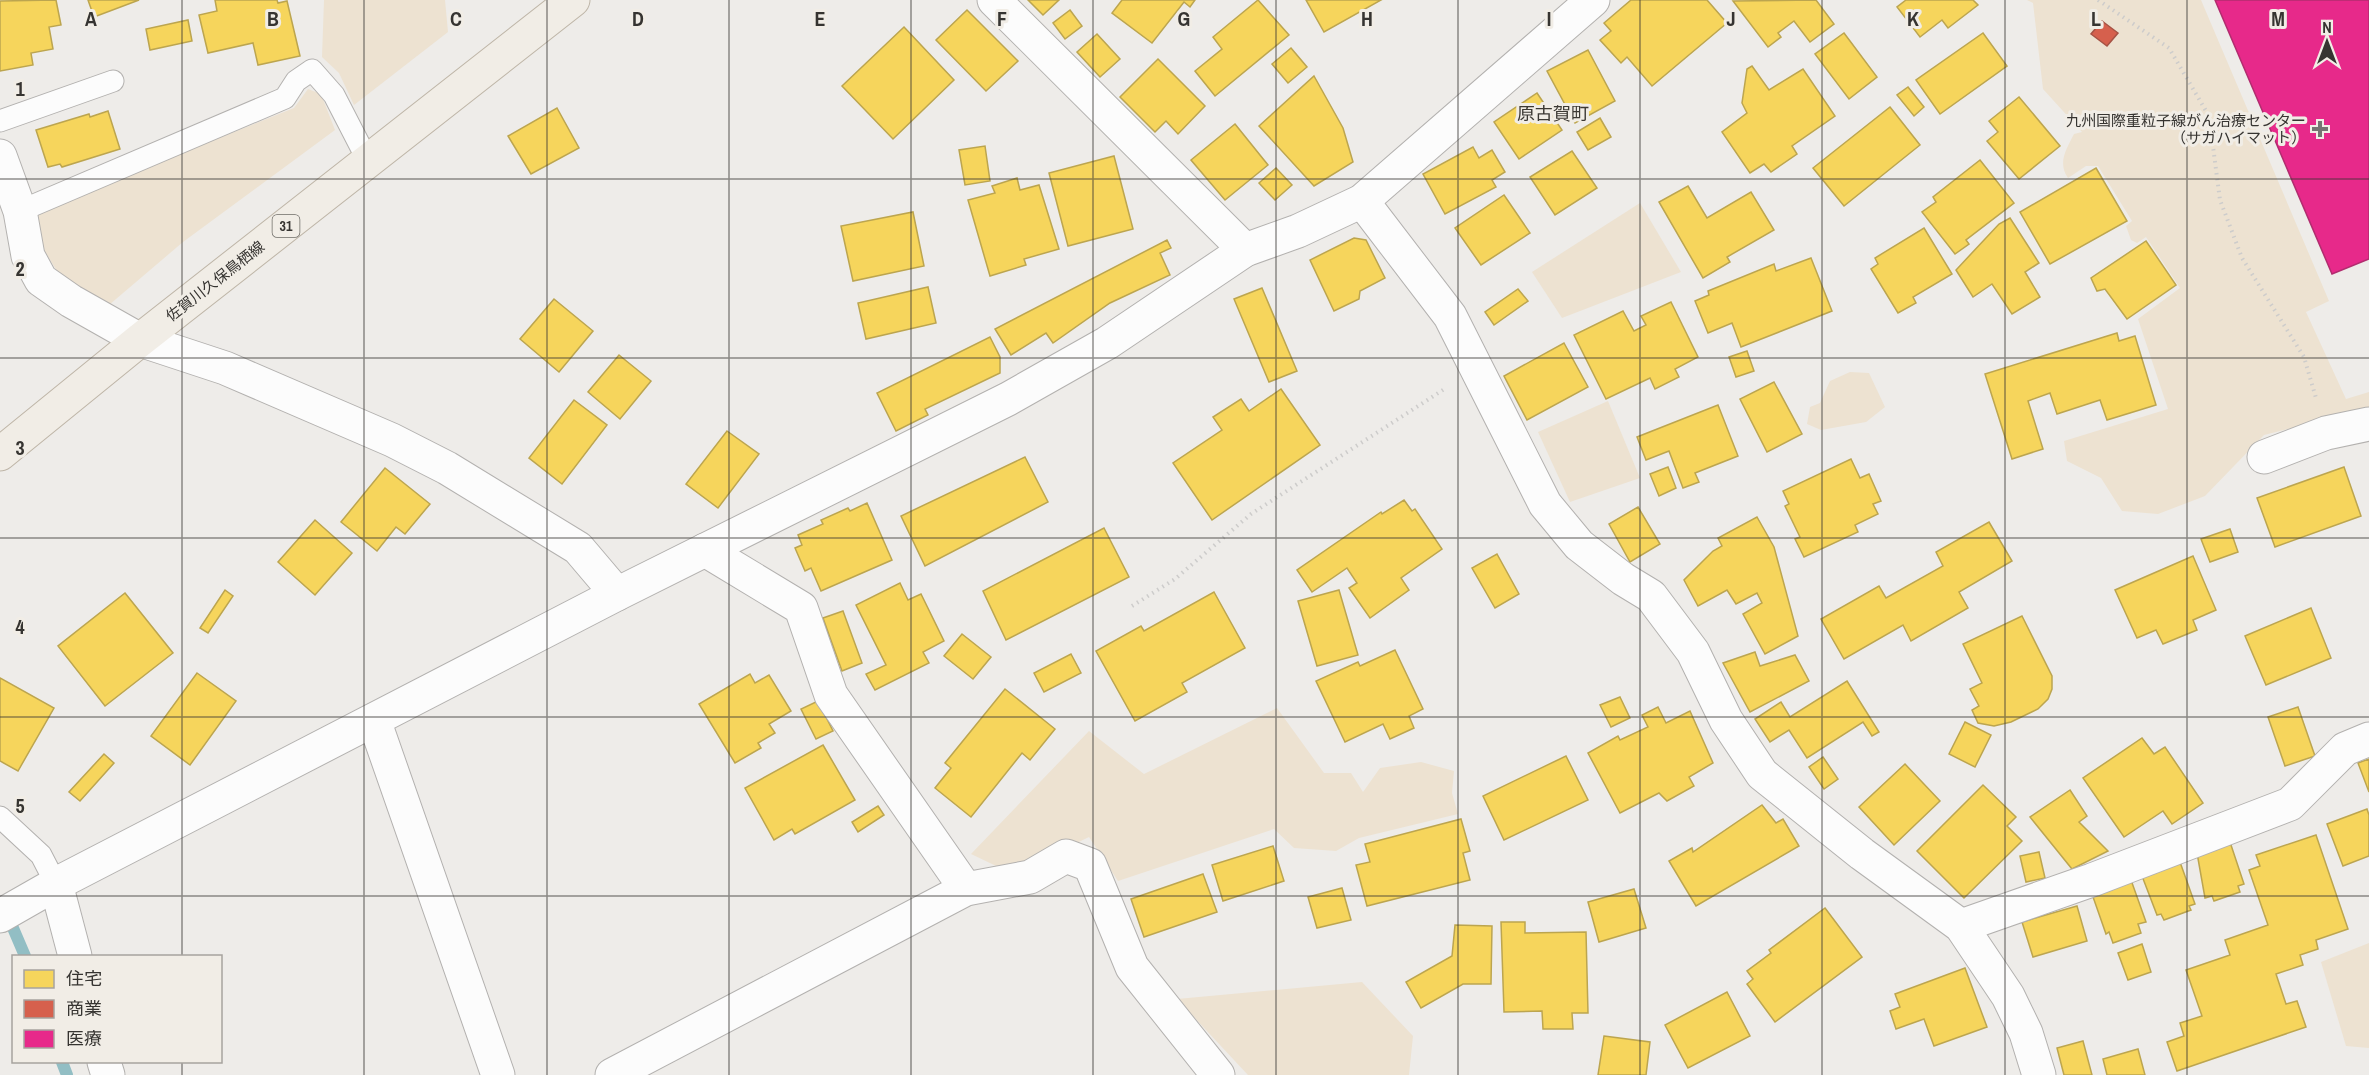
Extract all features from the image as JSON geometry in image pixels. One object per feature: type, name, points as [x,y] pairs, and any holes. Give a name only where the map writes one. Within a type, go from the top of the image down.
[{"type":"main road","name":"佐賀川久保鳥栖線","points":[[0,454],[140,340],[573,0]]},
{"type":"street","points":[[994,0],[1245,250]]},
{"type":"street","points":[[0,916],[48,888],[618,594],[1008,399],[1107,343],[1245,250],[1298,231],[1362,201],[1593,0]]},
{"type":"street","points":[[0,156],[20,211],[28,256],[41,280],[70,300],[140,340],[225,368],[392,440],[447,468],[578,548],[618,594]]},
{"type":"street","points":[[1362,201],[1450,316],[1545,504],[1579,545],[1623,579],[1651,596],[1694,652],[1726,720],[1762,774],[1869,860],[1961,926],[2008,996],[2026,1033],[2039,1075]]},
{"type":"street","points":[[2264,457],[2326,434],[2369,424]]},
{"type":"street","points":[[705,550],[801,608],[831,695],[966,889]]},
{"type":"street","points":[[374,720],[498,1075]]},
{"type":"street","points":[[1961,926],[2092,880],[2290,804],[2345,749],[2369,739]]},
{"type":"street","points":[[612,1075],[966,889],[1030,877],[1066,856],[1090,865],[1132,967],[1218,1075]]},
{"type":"street","points":[[48,888],[74,955]]},
{"type":"lane","points":[[20,211],[285,98],[296,81],[312,70],[334,96],[368,161]]},
{"type":"lane","points":[[0,121],[113,81]]},
{"type":"lane","points":[[0,816],[41,855],[48,888]]},
{"type":"path","points":[[2098,0],[2169,48],[2208,116],[2220,200],[2242,258],[2304,357],[2326,434]]},
{"type":"path","points":[[1132,606],[1175,579],[1251,514],[1477,369]]},
{"type":"shaded area","points":[[324,0],[445,0],[448,32],[354,105],[339,73],[322,57]]},
{"type":"shaded area","points":[[2027,0],[2201,0],[2329,301],[2306,312],[2346,399],[2369,392],[2369,409],[2264,435],[2205,496],[2158,514],[2122,511],[2101,478],[2067,461],[2064,441],[2168,409],[2138,319],[2180,288],[2146,237],[2137,243],[2131,240],[2126,226],[2132,221],[2098,166],[2086,166],[2068,178],[2063,167],[2066,150],[2074,134],[2082,132],[2043,89],[2033,3]]},
{"type":"shaded area","points":[[308,89],[321,94],[335,130],[183,242],[109,305],[60,276],[44,250],[29,214],[294,108]]},
{"type":"shaded area","points":[[1640,203],[1681,272],[1562,318],[1532,272]]},
{"type":"shaded area","points":[[1850,372],[1869,373],[1885,407],[1866,422],[1821,430],[1807,424],[1810,407],[1820,403],[1830,381]]},
{"type":"shaded area","points":[[1608,401],[1640,478],[1570,502],[1538,432]]},
{"type":"shaded area","points":[[1277,708],[1324,773],[1351,773],[1363,792],[1380,768],[1421,762],[1454,771],[1452,793],[1458,814],[1359,838],[1336,851],[1294,848],[1274,829],[1118,881],[1089,837],[1013,874],[971,854],[1089,731],[1144,774]]},
{"type":"shaded area","points":[[2369,943],[2369,1048],[2346,1046],[2321,962]]},
{"type":"shaded area","points":[[1362,982],[1413,1036],[1409,1075],[1248,1075],[1177,999]]},
{"type":"building: 住宅","points":[[56,0],[61,25],[49,27],[53,49],[31,53],[33,65],[0,71],[0,1]]},
{"type":"building: 住宅","points":[[88,0],[139,0],[94,17]]},
{"type":"building: 住宅","points":[[215,0],[277,0],[278,3],[287,1],[300,56],[258,65],[253,43],[208,53],[199,15],[217,11]]},
{"type":"building: 住宅","points":[[1028,0],[1059,0],[1043,15]]},
{"type":"building: 住宅","points":[[1122,0],[1195,0],[1190,7],[1184,2],[1152,43],[1112,13]]},
{"type":"building: 住宅","points":[[1258,0],[1289,35],[1215,96],[1195,71],[1222,49],[1213,37]]},
{"type":"building: 住宅","points":[[1306,0],[1381,0],[1324,32]]},
{"type":"building: 住宅","points":[[1631,0],[1707,0],[1727,23],[1652,86],[1627,57],[1621,63],[1600,40],[1611,31],[1604,23]]},
{"type":"building: 住宅","points":[[1816,0],[1834,24],[1810,42],[1794,21],[1778,33],[1781,37],[1768,47],[1733,1]]},
{"type":"building: 住宅","points":[[1906,0],[1973,0],[1978,5],[1948,28],[1942,20],[1920,37],[1897,7]]},
{"type":"building: 住宅","points":[[967,10],[1018,61],[986,91],[936,40]]},
{"type":"building: 住宅","points":[[1070,10],[1082,26],[1065,39],[1053,23]]},
{"type":"building: 住宅","points":[[188,20],[192,41],[150,50],[146,29]]},
{"type":"building: 住宅","points":[[904,27],[954,80],[893,139],[842,86]]},
{"type":"building: 住宅","points":[[1844,33],[1877,77],[1849,99],[1815,54]]},
{"type":"building: 住宅","points":[[1983,33],[2007,66],[1940,114],[1916,80]]},
{"type":"building: 住宅","points":[[1097,34],[1120,59],[1100,77],[1077,52]]},
{"type":"building: 住宅","points":[[1291,48],[1307,67],[1288,83],[1272,64]]},
{"type":"building: 住宅","points":[[1588,50],[1615,101],[1575,123],[1547,71]]},
{"type":"building: 住宅","points":[[1158,59],[1205,106],[1178,134],[1166,121],[1155,132],[1120,97]]},
{"type":"building: 住宅","points":[[1752,66],[1769,90],[1803,69],[1835,116],[1792,146],[1797,154],[1771,172],[1764,164],[1750,173],[1722,132],[1747,113],[1742,103],[1747,69]]},
{"type":"building: 住宅","points":[[1314,76],[1343,128],[1353,162],[1314,186],[1259,126]]},
{"type":"building: 住宅","points":[[1908,87],[1924,107],[1914,116],[1897,95]]},
{"type":"building: 住宅","points":[[1537,93],[1562,130],[1519,159],[1494,122]]},
{"type":"building: 住宅","points":[[2019,97],[2060,146],[2019,179],[1987,141],[1998,132],[1989,121]]},
{"type":"building: 住宅","points":[[1890,107],[1920,145],[1844,206],[1813,168]]},
{"type":"building: 住宅","points":[[557,108],[579,148],[531,174],[508,136]]},
{"type":"building: 住宅","points":[[108,111],[120,149],[62,167],[60,164],[48,167],[36,130],[89,114],[90,117]]},
{"type":"building: 住宅","points":[[1600,118],[1611,137],[1588,150],[1577,132]]},
{"type":"building: 住宅","points":[[1235,124],[1268,165],[1225,200],[1191,160]]},
{"type":"building: 住宅","points":[[985,146],[990,181],[965,185],[959,150]]},
{"type":"building: 住宅","points":[[1473,147],[1479,158],[1492,150],[1505,172],[1492,180],[1496,187],[1445,214],[1423,174]]},
{"type":"building: 住宅","points":[[1572,151],[1597,188],[1555,215],[1530,177]]},
{"type":"building: 住宅","points":[[1114,156],[1133,229],[1068,246],[1049,173]]},
{"type":"building: 住宅","points":[[1980,160],[2014,203],[1966,240],[1969,244],[1955,254],[1922,212],[1936,202],[1933,197]]},
{"type":"building: 住宅","points":[[1276,168],[1292,185],[1275,200],[1259,183]]},
{"type":"building: 住宅","points":[[2096,168],[2127,221],[2050,264],[2020,212]]},
{"type":"building: 住宅","points":[[1017,178],[1020,190],[1039,185],[1059,249],[1024,259],[1026,265],[990,276],[968,200],[995,193],[992,186]]},
{"type":"building: 住宅","points":[[1688,186],[1707,218],[1751,192],[1774,230],[1727,257],[1730,262],[1703,278],[1659,202]]},
{"type":"building: 住宅","points":[[1504,195],[1530,233],[1481,265],[1455,228]]},
{"type":"building: 住宅","points":[[913,212],[924,266],[853,281],[841,226]]},
{"type":"building: 住宅","points":[[2010,218],[2039,263],[2025,272],[2040,297],[2012,314],[1992,284],[1973,297],[1956,270],[1999,224]]},
{"type":"building: 住宅","points":[[1924,228],[1952,274],[1913,297],[1916,303],[1898,313],[1871,269],[1878,264],[1875,258]]},
{"type":"building: 住宅","points":[[1354,238],[1366,240],[1385,278],[1360,291],[1359,299],[1334,311],[1310,260]]},
{"type":"building: 住宅","points":[[1167,240],[1171,248],[1160,253],[1170,275],[1110,303],[1053,343],[1046,333],[1011,355],[995,329]]},
{"type":"building: 住宅","points":[[2146,241],[2176,285],[2127,319],[2105,289],[2097,291],[2091,278]]},
{"type":"building: 住宅","points":[[1811,258],[1832,311],[1741,347],[1732,323],[1708,333],[1695,301],[1709,295],[1708,291],[1774,264],[1776,271]]},
{"type":"building: 住宅","points":[[928,287],[936,323],[866,339],[858,303]]},
{"type":"building: 住宅","points":[[1262,288],[1297,371],[1269,382],[1234,299]]},
{"type":"building: 住宅","points":[[1518,289],[1528,301],[1494,325],[1485,312]]},
{"type":"building: 住宅","points":[[554,299],[593,331],[559,372],[520,339]]},
{"type":"building: 住宅","points":[[1671,302],[1698,357],[1675,369],[1679,377],[1655,389],[1650,378],[1606,399],[1574,335],[1623,311],[1634,331],[1646,325],[1641,316]]},
{"type":"building: 住宅","points":[[2117,333],[2119,341],[2135,336],[2156,405],[2107,420],[2100,400],[2057,414],[2050,393],[2028,401],[2043,449],[2012,459],[1985,374]]},
{"type":"building: 住宅","points":[[990,337],[1000,357],[1000,373],[925,409],[928,415],[896,431],[877,393]]},
{"type":"building: 住宅","points":[[1564,343],[1588,387],[1527,420],[1504,376]]},
{"type":"building: 住宅","points":[[1747,351],[1754,371],[1736,377],[1729,357]]},
{"type":"building: 住宅","points":[[619,355],[651,381],[620,419],[588,392]]},
{"type":"building: 住宅","points":[[1774,382],[1802,434],[1767,452],[1740,399]]},
{"type":"building: 住宅","points":[[1281,389],[1320,445],[1212,520],[1173,463],[1222,430],[1213,417],[1241,399],[1249,411]]},
{"type":"building: 住宅","points":[[574,400],[607,425],[562,484],[529,458]]},
{"type":"building: 住宅","points":[[1718,405],[1738,456],[1695,473],[1699,482],[1683,488],[1669,451],[1646,460],[1637,437]]},
{"type":"building: 住宅","points":[[727,431],[759,454],[718,508],[686,484]]},
{"type":"building: 住宅","points":[[1025,457],[1048,502],[925,566],[901,516]]},
{"type":"building: 住宅","points":[[1851,459],[1860,478],[1869,474],[1881,501],[1873,504],[1878,514],[1855,525],[1858,532],[1804,557],[1795,539],[1800,537],[1785,506],[1789,504],[1783,491]]},
{"type":"building: 住宅","points":[[1668,467],[1676,488],[1659,496],[1650,474]]},
{"type":"building: 住宅","points":[[2344,467],[2361,516],[2275,547],[2257,498]]},
{"type":"building: 住宅","points":[[385,468],[430,504],[405,534],[396,527],[377,551],[341,522]]},
{"type":"building: 住宅","points":[[1404,500],[1412,511],[1415,509],[1442,549],[1401,578],[1409,590],[1370,618],[1349,588],[1357,583],[1347,568],[1312,592],[1297,570],[1381,512],[1382,514]]},
{"type":"building: 住宅","points":[[867,503],[892,560],[821,591],[811,568],[805,571],[795,548],[802,545],[798,535],[823,524],[821,520],[848,508],[850,511]]},
{"type":"building: 住宅","points":[[1638,507],[1660,544],[1630,562],[1609,524]]},
{"type":"building: 住宅","points":[[1757,517],[1774,547],[1798,636],[1765,654],[1743,614],[1762,603],[1757,593],[1736,604],[1727,590],[1698,606],[1684,580],[1713,551],[1722,546],[1718,538]]},
{"type":"building: 住宅","points":[[315,520],[352,553],[315,595],[278,562]]},
{"type":"building: 住宅","points":[[1989,522],[2012,561],[1959,592],[1968,608],[1911,641],[1903,625],[1844,659],[1821,619],[1879,586],[1886,598],[1943,566],[1936,552]]},
{"type":"building: 住宅","points":[[1104,528],[1129,577],[1006,640],[983,591]]},
{"type":"building: 住宅","points":[[2230,529],[2238,552],[2210,562],[2201,539]]},
{"type":"building: 住宅","points":[[1497,554],[1519,594],[1495,608],[1472,568]]},
{"type":"building: 住宅","points":[[2193,556],[2216,610],[2193,620],[2197,630],[2163,644],[2156,630],[2137,638],[2115,590]]},
{"type":"building: 住宅","points":[[900,583],[908,600],[921,594],[944,641],[923,652],[929,663],[875,690],[866,674],[886,665],[856,605]]},
{"type":"building: 住宅","points":[[225,590],[233,596],[208,633],[200,628]]},
{"type":"building: 住宅","points":[[1339,590],[1358,655],[1317,666],[1298,601]]},
{"type":"building: 住宅","points":[[1214,592],[1245,648],[1182,683],[1187,692],[1135,721],[1096,651],[1141,626],[1144,631]]},
{"type":"building: 住宅","points":[[125,593],[173,653],[105,706],[58,646]]},
{"type":"building: 住宅","points":[[2311,608],[2331,658],[2266,685],[2245,636]]},
{"type":"building: 住宅","points":[[843,611],[862,663],[842,671],[823,618]]},
{"type":"building: 住宅","points":[[2022,616],[2052,676],[2052,689],[2048,699],[2038,709],[2011,722],[1994,726],[1978,723],[1972,710],[1979,706],[1970,689],[1982,683],[1963,644]]},
{"type":"building: 住宅","points":[[962,634],[991,657],[973,679],[944,656]]},
{"type":"building: 住宅","points":[[1395,650],[1423,709],[1409,716],[1414,728],[1390,739],[1383,724],[1345,742],[1316,681],[1358,662],[1360,666]]},
{"type":"building: 住宅","points":[[1755,652],[1760,666],[1795,655],[1809,681],[1750,712],[1723,663]]},
{"type":"building: 住宅","points":[[1071,654],[1081,673],[1044,692],[1034,673]]},
{"type":"building: 住宅","points":[[197,673],[236,701],[190,765],[151,736]]},
{"type":"building: 住宅","points":[[750,674],[755,683],[769,675],[791,711],[769,724],[775,733],[758,743],[761,748],[735,763],[699,704]]},
{"type":"building: 住宅","points":[[0,678],[54,708],[18,771],[0,761]]},
{"type":"building: 住宅","points":[[1847,681],[1879,732],[1872,736],[1863,722],[1807,758],[1789,730],[1770,742],[1755,719],[1781,702],[1790,717]]},
{"type":"building: 住宅","points":[[1005,689],[1055,729],[1030,760],[1022,753],[971,817],[935,788],[951,768],[945,763]]},
{"type":"building: 住宅","points":[[1620,697],[1630,718],[1611,727],[1600,705]]},
{"type":"building: 住宅","points":[[818,701],[833,731],[816,739],[801,709]]},
{"type":"building: 住宅","points":[[1658,707],[1666,723],[1690,711],[1713,763],[1689,777],[1694,786],[1667,801],[1659,793],[1620,813],[1588,753],[1618,736],[1620,740],[1648,727],[1642,715]]},
{"type":"building: 住宅","points":[[2298,707],[2315,756],[2285,766],[2268,717]]},
{"type":"building: 住宅","points":[[1965,722],[1991,735],[1975,767],[1949,754]]},
{"type":"building: 住宅","points":[[2142,738],[2154,754],[2165,747],[2203,803],[2172,824],[2163,811],[2124,837],[2083,778]]},
{"type":"building: 住宅","points":[[823,745],[855,800],[795,834],[792,829],[774,840],[745,788]]},
{"type":"building: 住宅","points":[[104,754],[114,763],[80,801],[69,792]]},
{"type":"building: 住宅","points":[[1566,756],[1588,800],[1504,840],[1483,796]]},
{"type":"building: 住宅","points":[[1823,757],[1838,779],[1824,789],[1809,767]]},
{"type":"building: 住宅","points":[[2369,759],[2369,792],[2358,763]]},
{"type":"building: 住宅","points":[[1905,764],[1940,801],[1894,845],[1859,807]]},
{"type":"building: 住宅","points":[[1983,785],[2016,817],[2007,826],[2022,841],[1964,898],[1917,851]]},
{"type":"building: 住宅","points":[[2070,790],[2087,816],[2079,822],[2108,851],[2072,869],[2030,817]]},
{"type":"building: 住宅","points":[[1762,805],[1776,823],[1783,819],[1799,846],[1696,906],[1669,861],[1692,848],[1693,852]]},
{"type":"building: 住宅","points":[[878,806],[884,815],[858,832],[852,822]]},
{"type":"building: 住宅","points":[[2367,809],[2369,856],[2343,866],[2327,824]]},
{"type":"building: 住宅","points":[[1461,819],[1470,851],[1463,853],[1470,880],[1367,906],[1356,865],[1370,862],[1365,844]]},
{"type":"building: 住宅","points":[[2316,835],[2348,929],[2316,940],[2318,949],[2300,955],[2303,965],[2276,974],[2286,1004],[2297,1001],[2306,1027],[2177,1071],[2167,1042],[2184,1036],[2180,1023],[2202,1016],[2186,970],[2230,955],[2225,940],[2268,925],[2249,870],[2260,866],[2256,855]]},
{"type":"building: 住宅","points":[[2230,842],[2244,884],[2238,886],[2240,892],[2214,901],[2212,896],[2205,898],[2197,853]]},
{"type":"building: 住宅","points":[[1273,846],[1284,881],[1223,901],[1212,865]]},
{"type":"building: 住宅","points":[[2039,852],[2045,878],[2026,882],[2020,856]]},
{"type":"building: 住宅","points":[[2180,862],[2195,904],[2189,906],[2191,910],[2164,920],[2161,914],[2157,915],[2142,876]]},
{"type":"building: 住宅","points":[[1203,874],[1217,912],[1144,937],[1131,899]]},
{"type":"building: 住宅","points":[[2131,880],[2146,922],[2138,924],[2141,933],[2113,943],[2109,932],[2106,934],[2092,894]]},
{"type":"building: 住宅","points":[[1342,888],[1351,920],[1317,928],[1308,897]]},
{"type":"building: 住宅","points":[[1634,889],[1646,928],[1599,942],[1588,902]]},
{"type":"building: 住宅","points":[[2077,906],[2087,941],[2033,957],[2022,922]]},
{"type":"building: 住宅","points":[[1825,908],[1862,957],[1775,1022],[1747,984],[1753,979],[1747,971],[1771,953],[1769,950]]},
{"type":"building: 住宅","points":[[1501,922],[1525,922],[1525,933],[1586,932],[1588,1013],[1572,1013],[1573,1029],[1543,1029],[1542,1011],[1504,1012]]},
{"type":"building: 住宅","points":[[1455,925],[1492,926],[1491,984],[1463,984],[1421,1008],[1406,982],[1452,956]]},
{"type":"building: 住宅","points":[[2142,944],[2151,972],[2128,980],[2118,953]]},
{"type":"building: 住宅","points":[[1965,968],[1987,1027],[1934,1046],[1924,1019],[1896,1029],[1890,1011],[1900,1007],[1895,994]]},
{"type":"building: 住宅","points":[[1727,992],[1750,1036],[1688,1068],[1665,1025]]},
{"type":"building: 住宅","points":[[1604,1036],[1650,1042],[1646,1075],[1598,1075]]},
{"type":"building: 住宅","points":[[2083,1041],[2092,1075],[2064,1075],[2057,1048]]},
{"type":"building: 住宅","points":[[2138,1049],[2145,1075],[2107,1075],[2103,1059]]},
{"type":"building: 商業","points":[[2102,21],[2118,33],[2107,46],[2091,34]]},
{"type":"building: 医療","name":"九州国際重粒子線がん治療センター （サガハイマット）","points":[[2215,0],[2369,0],[2369,259],[2332,274]]},
{"type":"waterway","points":[[7,914],[25,955]]},
{"type":"waterway","points":[[62,1063],[67,1075]]},
{"type":"place","name":"九州国際重粒子線がん治療センター （サガハイマット）","points":[[2320,129]]},
{"type":"district","name":"原古賀町","points":[[1553,113]]}]
